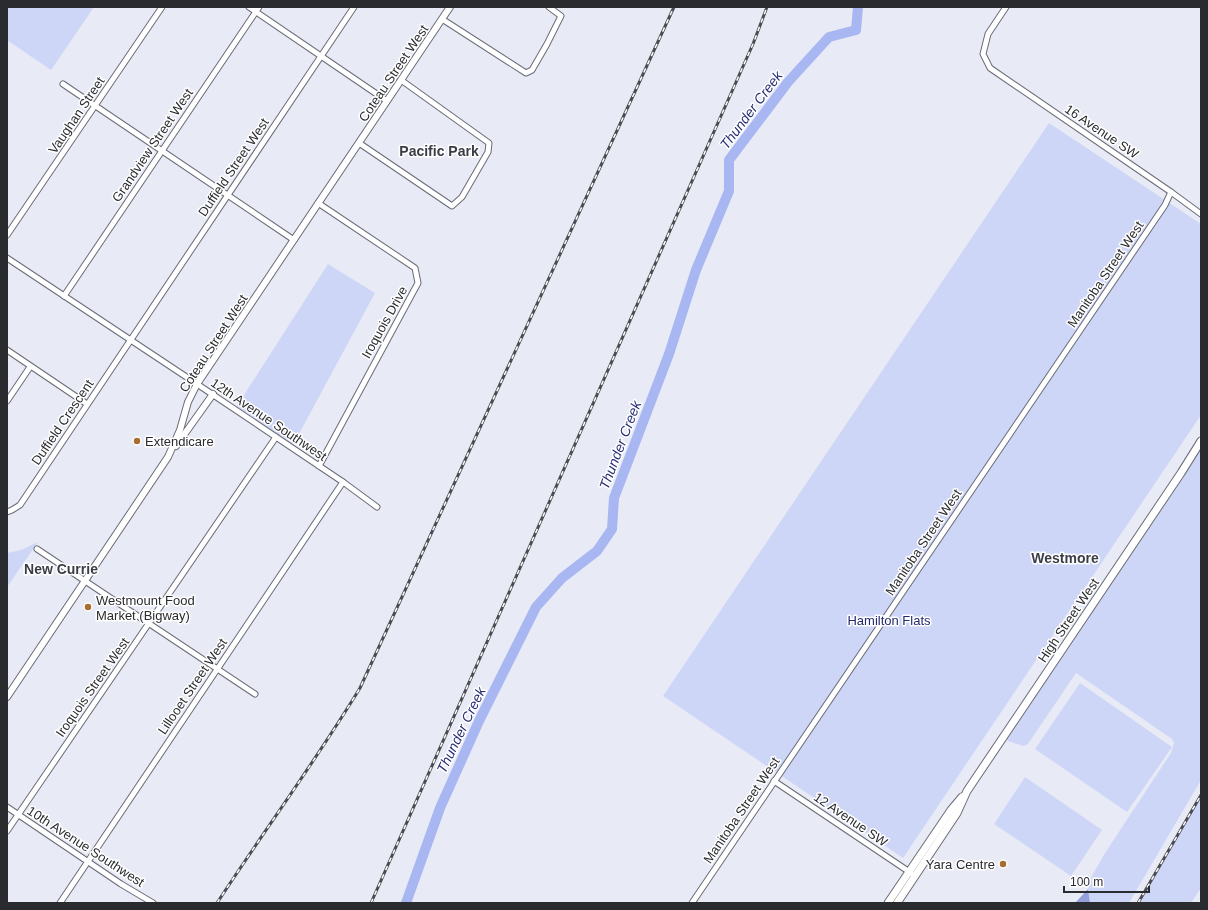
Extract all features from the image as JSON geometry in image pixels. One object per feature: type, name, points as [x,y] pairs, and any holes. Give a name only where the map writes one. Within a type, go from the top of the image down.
[{"type":"main road","name":"High Street West","points":[[897,903],[912,873],[951,810],[967,791],[1201,441]]},
{"type":"main road","name":"High Street West","points":[[888,903],[912,873]]},
{"type":"street","name":"Vaughan Street","points":[[7,236],[162,7]]},
{"type":"street","points":[[249,7],[257,9],[321,56],[388,101]]},
{"type":"street","name":"Duffield Street West","points":[[131,340],[354,7]]},
{"type":"street","name":"Coteau Street West","points":[[7,697],[84,580],[168,457],[180,430],[188,402],[197,384],[450,7]]},
{"type":"street","points":[[442,19],[526,73],[532,70],[548,44],[561,16],[549,7]]},
{"type":"street","name":"16 Avenue SW","points":[[1006,7],[988,34],[983,54],[990,68],[1201,214]]},
{"type":"street","name":"Grandview Street West","points":[[64,296],[257,9]]},
{"type":"street","points":[[359,143],[452,206],[462,197],[488,152],[489,143],[401,80]]},
{"type":"street","points":[[63,84],[294,240]]},
{"type":"street","name":"Manitoba Street West","points":[[692,903],[1165,205],[1171,192]]},
{"type":"street","name":"Iroquois Drive","points":[[318,203],[415,268],[418,283],[319,466]]},
{"type":"street","name":"12th Avenue Southwest","points":[[7,258],[213,394],[377,507]]},
{"type":"street","name":"Duffield Crescent","points":[[7,512],[20,505],[131,340]]},
{"type":"street","points":[[7,350],[30,367],[87,404]]},
{"type":"street","points":[[7,401],[30,367]]},
{"type":"street","points":[[168,457],[213,394]]},
{"type":"street","name":"Iroquois Street West","points":[[7,831],[150,624],[276,437]]},
{"type":"street","name":"Lillooet Street West","points":[[60,903],[342,482]]},
{"type":"street","points":[[37,550],[255,694]]},
{"type":"street","name":"12 Avenue SW","points":[[774,781],[912,873]]},
{"type":"street","name":"10th Avenue Southwest","points":[[7,807],[121,884],[153,903]]},
{"type":"green space","points":[[7,7],[94,7],[51,70],[7,40]]},
{"type":"green space","name":"Hamilton Flats","points":[[1049,123],[1201,224],[1201,415],[903,858],[663,696]]},
{"type":"green space","points":[[328,264],[375,293],[293,445],[235,409]]},
{"type":"green space","points":[[1201,443],[1201,780],[1129,903],[1090,903],[1088,889],[1089,881],[1105,853],[1171,753],[1174,743],[1172,739],[1076,673],[1028,744],[1024,746],[1008,741],[1005,736]]},
{"type":"green space","points":[[38,542],[7,587],[7,553],[21,550]]},
{"type":"green space","points":[[1080,683],[1172,747],[1127,812],[1035,749]]},
{"type":"green space","points":[[1025,777],[1102,830],[1071,876],[994,824]]},
{"type":"green space","points":[[1201,796],[1201,888],[1191,903],[1139,903]]},
{"type":"shaded area","points":[[1088,889],[1090,903],[1075,903],[1076,902]]},
{"type":"waterway","name":"Thunder Creek","points":[[406,903],[440,808],[479,721],[536,607],[562,578],[597,551],[612,529],[614,498],[669,354],[696,270],[729,191],[729,160],[788,82],[829,37],[856,30],[858,7]]},
{"type":"railway","points":[[217,903],[325,743],[360,688],[674,7]]},
{"type":"railway","points":[[371,903],[753,44],[767,7]]},
{"type":"railway","points":[[1138,903],[1201,795]]},
{"type":"place","name":"Extendicare","points":[[137,441]]},
{"type":"place","name":"Westmount Food Market (Bigway)","points":[[88,607]]},
{"type":"place","name":"Yara Centre","points":[[1003,864]]},
{"type":"district","name":"Pacific Park","points":[[439,151]]},
{"type":"district","name":"Westmore","points":[[1065,558]]},
{"type":"district","name":"New Currie","points":[[61,569]]}]
